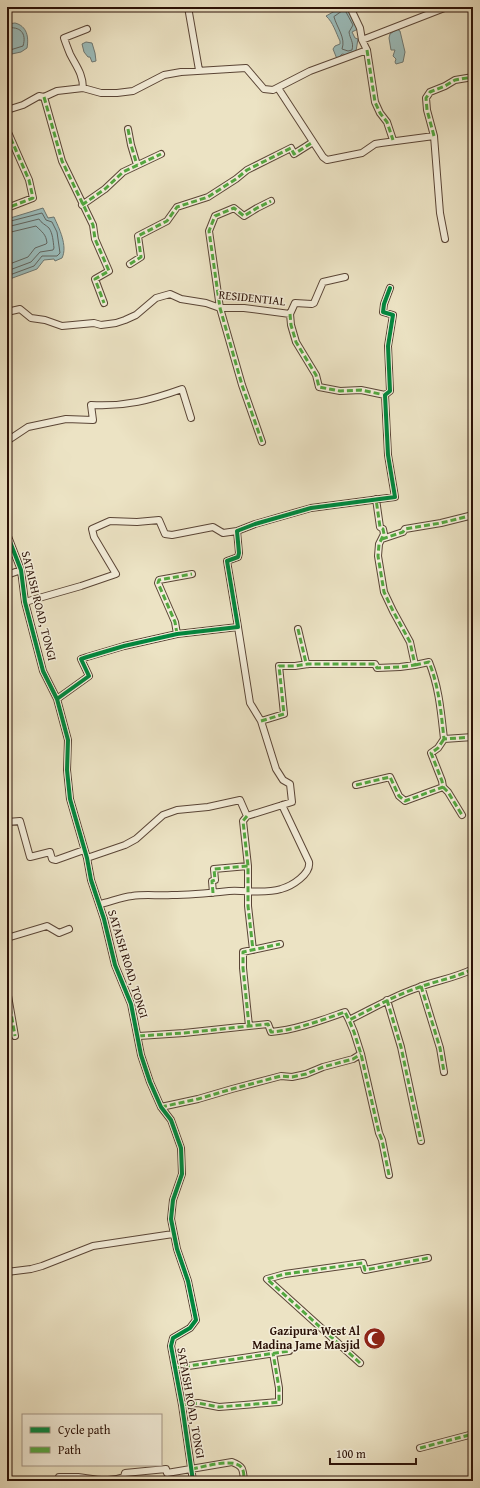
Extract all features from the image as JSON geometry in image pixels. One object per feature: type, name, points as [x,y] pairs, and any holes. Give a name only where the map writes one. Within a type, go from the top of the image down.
[{"type":"street","points":[[188,7],[199,70]]},
{"type":"street","points":[[350,7],[360,28],[362,40],[366,50],[375,102],[380,113],[387,122],[393,140]]},
{"type":"street","points":[[362,40],[447,7]]},
{"type":"street","points":[[83,88],[83,80],[79,69],[64,38],[87,29]]},
{"type":"street","points":[[7,110],[23,105],[39,96],[44,96],[57,91],[83,88],[101,93],[133,91],[164,75],[199,70],[246,68],[264,89],[273,90],[310,71],[366,50]]},
{"type":"street","points":[[445,239],[440,212],[434,136],[427,110],[426,98],[430,92],[455,80],[473,77]]},
{"type":"street","points":[[278,88],[323,157],[327,160],[362,153],[375,144],[393,140],[434,136]]},
{"type":"street","points":[[44,96],[62,161],[93,225],[95,239],[109,271],[95,279],[104,303]]},
{"type":"street","points":[[128,129],[136,165]]},
{"type":"street","points":[[7,130],[29,180],[33,198],[7,208]]},
{"type":"street","points":[[130,264],[141,257],[138,236],[166,221],[177,207],[208,197],[247,170],[291,148],[294,154],[313,142]]},
{"type":"street","points":[[82,205],[105,189],[123,172],[161,154]]},
{"type":"street","points":[[262,442],[242,386],[220,308],[209,231],[215,216],[234,208],[244,216],[271,201]]},
{"type":"street","name":"RESIDENTIAL","points":[[7,312],[20,309],[31,318],[45,320],[62,326],[94,323],[101,325],[116,323],[136,315],[156,298],[164,295],[175,295],[181,299],[206,303],[220,308],[244,308],[290,314],[295,303],[314,303],[322,282],[345,277]]},
{"type":"street","points":[[385,395],[390,391],[388,346],[393,315],[383,312],[384,304],[390,288]]},
{"type":"street","points":[[290,314],[291,325],[296,342],[316,374],[319,387],[340,391],[361,390],[385,395]]},
{"type":"street","points":[[7,441],[28,427],[66,419],[93,420],[91,405],[111,406],[134,404],[182,390],[191,418]]},
{"type":"street","points":[[25,602],[116,574],[94,537],[92,529],[110,521],[137,522],[159,520],[165,534],[172,535],[213,527],[223,533],[237,531],[255,524],[311,508],[395,497],[388,455],[385,395]]},
{"type":"street","points":[[376,499],[380,527],[383,528],[384,534],[380,544],[378,556],[384,592],[410,642],[415,665]]},
{"type":"street","points":[[382,539],[403,532],[405,529],[441,524],[473,515]]},
{"type":"street","points":[[237,531],[238,557],[227,560],[250,703],[260,721],[276,769],[283,780],[290,784],[292,802],[247,816],[243,821],[248,866],[248,906],[253,950]]},
{"type":"street","name":"SATAISH ROAD, TONGI","points":[[7,534],[21,570],[25,602],[43,671],[57,699],[68,740],[68,788],[87,858],[91,880],[100,904],[115,965],[131,1004],[144,1064],[153,1092],[161,1107],[171,1120],[181,1148],[182,1174],[171,1210],[171,1219],[173,1234],[188,1281],[196,1320],[190,1328],[173,1338],[171,1341],[171,1346],[182,1405],[193,1481]]},
{"type":"street","points":[[7,575],[21,570]]},
{"type":"street","points":[[177,634],[175,622],[158,583],[159,580],[192,574]]},
{"type":"street","points":[[57,699],[89,676],[81,659],[124,646],[177,634],[238,627]]},
{"type":"street","points":[[298,629],[304,657],[306,663],[308,664]]},
{"type":"street","points":[[260,721],[284,714],[279,666],[308,664],[375,664],[377,668],[415,665],[429,662],[435,677],[441,703],[444,739],[438,748],[431,753],[443,787],[448,792],[462,815]]},
{"type":"street","points":[[444,739],[473,737]]},
{"type":"street","points":[[356,785],[390,777],[399,796],[405,801],[443,787]]},
{"type":"street","points":[[87,858],[125,845],[136,839],[163,814],[177,810],[208,807],[240,800],[247,816]]},
{"type":"street","points":[[100,904],[132,896],[230,891],[249,892],[280,889],[297,880],[310,867],[309,862],[282,805]]},
{"type":"street","points":[[7,822],[20,821],[30,857],[50,852],[52,859],[56,860],[84,850]]},
{"type":"street","points":[[213,893],[212,881],[215,880],[214,869],[248,866]]},
{"type":"street","points":[[7,938],[47,926],[59,933],[69,929]]},
{"type":"street","points":[[249,1026],[243,976],[243,952],[280,944]]},
{"type":"street","points":[[349,1020],[386,1000],[421,986],[452,978],[473,970]]},
{"type":"street","points":[[421,986],[438,1041],[444,1072]]},
{"type":"street","points":[[7,990],[15,1036]]},
{"type":"street","points":[[386,1000],[402,1054],[421,1141]]},
{"type":"street","points":[[139,1036],[268,1024],[271,1032],[277,1032],[309,1024],[345,1012],[354,1032],[361,1054],[389,1175]]},
{"type":"street","points":[[161,1107],[198,1099],[232,1088],[281,1076],[292,1077],[306,1074],[323,1067],[353,1059],[361,1054]]},
{"type":"street","points":[[7,1272],[42,1266],[93,1246],[173,1234]]},
{"type":"street","points":[[360,1363],[267,1279],[285,1274],[363,1263],[366,1270],[428,1258]]},
{"type":"street","points":[[175,1368],[289,1351]]},
{"type":"street","points":[[182,1405],[198,1403],[226,1407],[279,1402],[279,1388],[273,1353]]},
{"type":"street","points":[[420,1448],[473,1434]]},
{"type":"street","points":[[59,1478],[77,1477],[98,1481],[116,1480],[124,1477],[125,1473],[166,1470],[167,1473],[232,1462],[239,1464],[243,1469],[244,1481]]},
{"type":"water","points":[[342,7],[348,7],[358,29],[352,32],[355,38],[358,39],[356,51],[348,55],[342,54],[337,59],[333,49],[335,46],[340,44],[340,41],[332,24],[326,16]]},
{"type":"water","points":[[7,24],[19,24],[25,29],[28,40],[27,48],[21,52],[7,55]]},
{"type":"water","points":[[397,29],[400,31],[405,52],[403,62],[396,64],[396,59],[393,56],[395,50],[391,50],[389,38],[390,34]]},
{"type":"water","points":[[86,42],[92,43],[96,61],[92,62],[90,57],[88,57],[84,52],[82,44]]},
{"type":"water","points":[[43,208],[48,218],[54,217],[60,232],[64,248],[62,258],[55,261],[54,259],[44,260],[37,269],[7,280],[7,219]]},
{"type":"marked path","points":[[367,50],[375,102],[380,113],[387,122],[393,140]]},
{"type":"marked path","points":[[434,136],[427,110],[426,98],[430,92],[455,80],[473,77]]},
{"type":"marked path","points":[[44,97],[62,161],[93,225],[95,239],[109,271],[95,279],[104,303]]},
{"type":"marked path","points":[[128,129],[137,165]]},
{"type":"marked path","points":[[7,130],[29,180],[33,198],[7,208]]},
{"type":"marked path","points":[[130,264],[141,257],[138,236],[167,221],[177,207],[208,197],[247,170],[291,148],[294,154],[313,142]]},
{"type":"marked path","points":[[82,205],[105,189],[123,172],[161,154]]},
{"type":"marked path","points":[[262,442],[242,385],[220,308],[209,231],[215,216],[234,208],[244,216],[271,201]]},
{"type":"marked path","points":[[290,314],[291,325],[296,342],[316,375],[319,387],[340,391],[361,390],[385,395]]},
{"type":"marked path","points":[[261,721],[284,714],[279,666],[308,664],[375,664],[377,668],[415,665],[410,642],[384,592],[378,556],[379,544],[384,534],[383,529],[380,527],[376,499]]},
{"type":"marked path","points":[[382,539],[403,532],[405,529],[441,523],[473,515]]},
{"type":"marked path","points":[[177,634],[175,622],[158,583],[159,580],[192,574]]},
{"type":"marked path","points":[[298,629],[306,663],[308,664]]},
{"type":"marked path","points":[[415,665],[429,662],[441,709],[444,739],[473,737]]},
{"type":"marked path","points":[[356,785],[390,777],[399,796],[405,801],[443,787],[431,753],[438,748],[444,739]]},
{"type":"marked path","points":[[443,787],[448,792],[462,815]]},
{"type":"marked path","points":[[247,816],[243,821],[248,866],[248,906],[253,950]]},
{"type":"marked path","points":[[213,893],[212,881],[215,880],[214,869],[248,866]]},
{"type":"marked path","points":[[249,1026],[243,968],[243,952],[280,944]]},
{"type":"marked path","points":[[389,1175],[361,1054],[349,1020],[408,991],[473,969]]},
{"type":"marked path","points":[[421,986],[440,1048],[444,1072]]},
{"type":"marked path","points":[[7,990],[15,1036]]},
{"type":"marked path","points":[[387,1000],[401,1047],[421,1141]]},
{"type":"marked path","points":[[139,1036],[268,1024],[271,1032],[280,1031],[299,1027],[345,1012],[349,1020]]},
{"type":"marked path","points":[[161,1107],[198,1099],[281,1076],[292,1077],[306,1074],[323,1067],[353,1059],[361,1054]]},
{"type":"marked path","points":[[360,1363],[267,1279],[285,1274],[363,1263],[365,1270],[428,1258]]},
{"type":"marked path","points":[[175,1368],[289,1351]]},
{"type":"marked path","points":[[182,1405],[198,1403],[219,1407],[279,1402],[279,1388],[273,1353]]},
{"type":"marked path","points":[[420,1448],[473,1434]]},
{"type":"marked path","points":[[192,1469],[233,1463],[242,1468],[244,1472],[244,1481]]},
{"type":"cycle path","points":[[57,699],[89,676],[81,659],[124,646],[177,634],[238,627],[227,561],[238,557],[237,531],[255,524],[311,508],[395,497],[388,455],[385,395],[390,391],[388,346],[393,315],[383,312],[384,304],[390,288]]},
{"type":"cycle path","points":[[7,534],[21,570],[25,602],[43,671],[57,699],[68,740],[67,770],[70,799],[87,858],[91,880],[104,919],[115,965],[131,1004],[141,1055],[150,1082],[161,1107],[171,1120],[181,1148],[182,1174],[173,1200],[171,1219],[177,1249],[188,1281],[196,1320],[190,1328],[173,1338],[171,1346],[182,1405],[193,1481]]},
{"type":"place","name":"Gazipura West Al Madina Jame Masjid","points":[[375,1338]]}]
